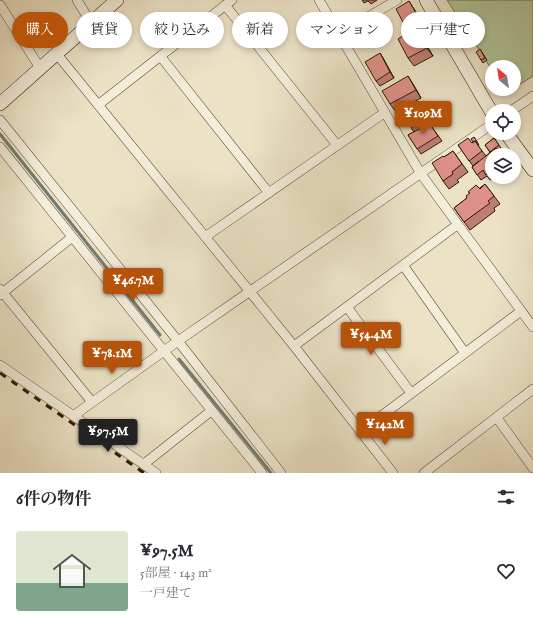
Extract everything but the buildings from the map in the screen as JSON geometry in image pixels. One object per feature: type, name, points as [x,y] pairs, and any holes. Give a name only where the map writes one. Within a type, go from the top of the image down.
[{"type":"street","points":[[77,0],[84,12]]},
{"type":"street","points":[[103,12],[117,0]]},
{"type":"street","points":[[319,0],[326,12]]},
{"type":"street","points":[[377,12],[397,0]]},
{"type":"street","points":[[426,0],[487,104]]},
{"type":"street","points":[[98,104],[161,57],[229,3],[337,145]]},
{"type":"street","points":[[0,5],[40,68]]},
{"type":"street","points":[[0,104],[76,36]]},
{"type":"street","points":[[347,48],[384,114],[421,174],[533,328]]},
{"type":"street","points":[[56,53],[294,346],[393,473]]},
{"type":"street","points":[[161,57],[269,193]]},
{"type":"street","points":[[521,104],[533,96]]},
{"type":"street","points":[[205,237],[384,114]]},
{"type":"street","points":[[0,120],[178,341],[281,473]]},
{"type":"street","points":[[73,416],[178,341],[485,129]]},
{"type":"street","points":[[511,140],[533,170]]},
{"type":"street","points":[[0,146],[71,238],[262,473]]},
{"type":"street","points":[[294,346],[457,225]]},
{"type":"street","points":[[71,238],[1,292],[92,402]]},
{"type":"street","points":[[403,265],[465,353]]},
{"type":"street","points":[[347,307],[411,393]]},
{"type":"street","points":[[360,432],[521,311]]},
{"type":"street","points":[[0,365],[156,473]]},
{"type":"street","points":[[429,471],[533,389]]},
{"type":"street","points":[[144,464],[211,411]]},
{"type":"street","points":[[497,418],[533,468]]},
{"type":"green space","points":[[447,0],[533,0],[533,76],[521,84],[521,60],[486,60],[478,48],[485,48],[485,12],[455,12]]},
{"type":"waterway","points":[[0,134],[160,335]]},
{"type":"waterway","points":[[179,359],[271,473]]},
{"type":"railway","points":[[0,373],[144,473]]}]
